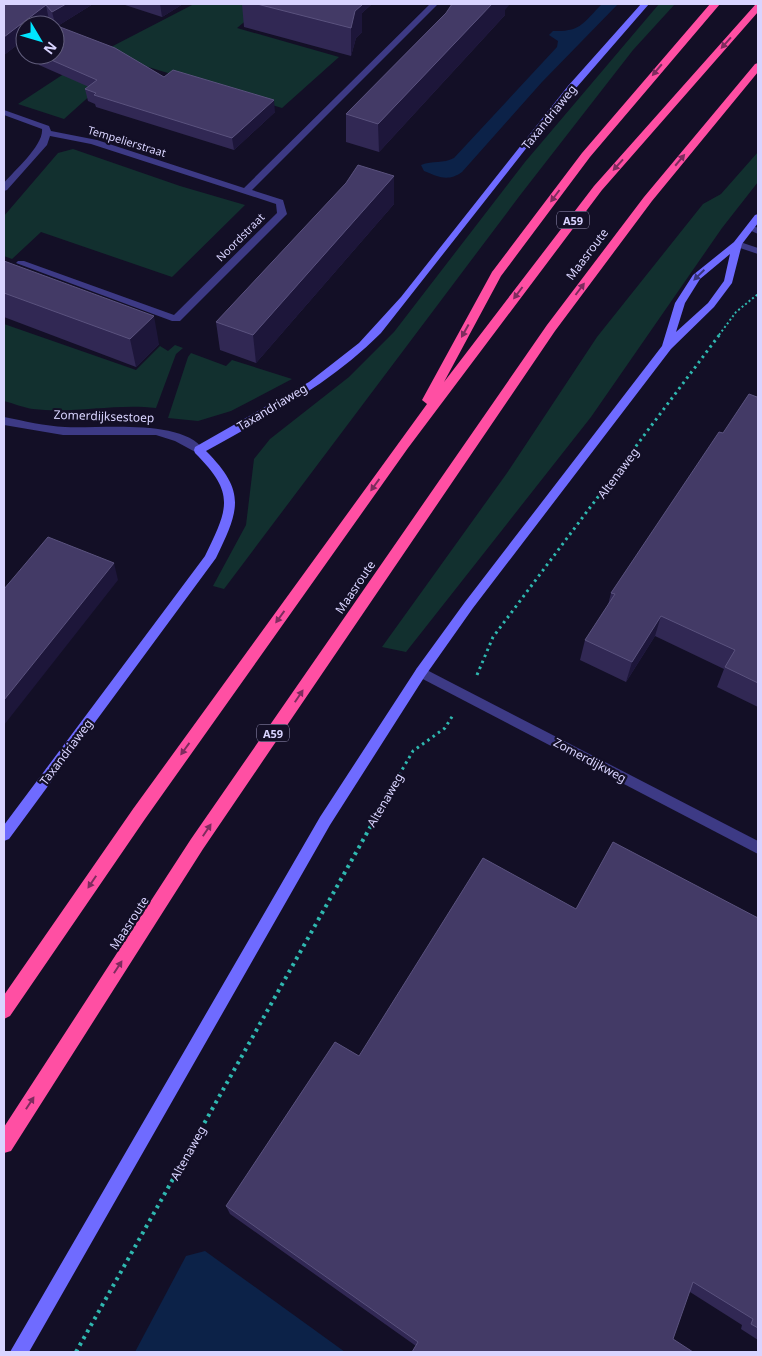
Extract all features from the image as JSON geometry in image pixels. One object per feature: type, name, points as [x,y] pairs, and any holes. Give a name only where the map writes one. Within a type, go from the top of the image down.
[{"type":"highway","name":"A59","points":[[403,446],[496,275],[586,155],[715,4]]},
{"type":"highway","name":"A59","points":[[4,1010],[139,814],[403,446],[598,188],[758,7]]},
{"type":"highway","name":"Maasroute","points":[[4,1144],[198,844],[550,328],[648,199],[758,66]]},
{"type":"main road","name":"Taxandriaweg","points":[[4,835],[210,558],[226,526],[231,500],[229,485],[219,468],[199,450],[295,395],[346,361],[377,332],[511,163],[618,33],[645,4]]},
{"type":"main road","points":[[668,347],[680,303],[696,277],[754,229],[758,217]]},
{"type":"main road","points":[[19,1352],[325,821],[421,672],[470,604],[668,347],[711,305],[729,281],[737,244]]},
{"type":"street","points":[[247,190],[434,4]]},
{"type":"street","name":"Tempelierstraat","points":[[4,112],[40,124],[46,128],[47,133],[94,142],[247,190]]},
{"type":"street","points":[[4,188],[44,143],[47,133]]},
{"type":"street","name":"Noordstraat","points":[[20,263],[176,319],[282,214],[280,202],[247,190]]},
{"type":"street","points":[[737,244],[758,251]]},
{"type":"street","name":"Zomerdijksestoep","points":[[4,421],[63,431],[156,431],[179,438],[199,450]]},
{"type":"street","name":"Zomerdijkweg","points":[[421,672],[758,848]]},
{"type":"path","name":"Altenaweg","points":[[76,1352],[413,751],[446,728],[481,667],[493,637],[667,407],[736,312],[758,294]]},
{"type":"green space","points":[[194,4],[266,4],[237,28],[339,57],[282,108],[145,66],[94,92],[64,119],[18,104],[82,62]]},
{"type":"green space","points":[[659,4],[675,4],[633,50],[521,194],[224,589],[213,586],[246,525],[254,459],[270,439],[349,377],[394,332],[525,162]]},
{"type":"green space","points":[[73,149],[180,186],[245,205],[172,277],[41,232],[12,259],[4,256],[4,216],[58,153]]},
{"type":"green space","points":[[758,152],[758,182],[722,228],[591,417],[406,652],[382,647],[507,473],[597,337],[703,204],[721,194]]},
{"type":"green space","points":[[4,324],[136,370],[160,346],[168,351],[175,345],[183,348],[176,354],[156,408],[33,409],[4,401]]},
{"type":"green space","points":[[191,353],[226,366],[232,360],[292,379],[231,411],[198,421],[168,418]]},
{"type":"water","points":[[602,4],[618,4],[542,82],[462,172],[448,178],[439,177],[424,171],[421,165],[454,158],[557,47],[558,41],[549,35],[553,31],[576,28],[586,21]]},
{"type":"water","points":[[205,1251],[345,1352],[135,1352],[186,1256]]},
{"type":"building","points":[[4,4],[66,4],[52,12],[46,5],[33,15],[15,15],[15,29],[4,37]]},
{"type":"building","points":[[257,4],[362,5],[355,11],[351,28]]},
{"type":"building","points":[[452,4],[492,4],[378,124],[346,114],[446,13]]},
{"type":"building","points":[[65,29],[115,48],[164,77],[173,70],[274,100],[232,138],[94,95],[96,93],[85,89],[97,80],[63,65],[65,65]]},
{"type":"building","points":[[358,165],[394,176],[253,335],[216,322],[346,183]]},
{"type":"building","points":[[4,261],[154,316],[130,339],[4,293]]},
{"type":"building","points":[[749,394],[758,396],[758,683],[725,667],[735,650],[661,616],[632,662],[585,640],[615,594],[611,593],[719,432],[723,433]]},
{"type":"building","points":[[48,537],[114,563],[4,700],[4,589]]},
{"type":"building","points":[[613,842],[758,918],[758,1328],[751,1324],[753,1319],[693,1282],[673,1339],[693,1352],[412,1352],[418,1342],[226,1206],[335,1042],[359,1056],[483,858],[576,909]]}]
